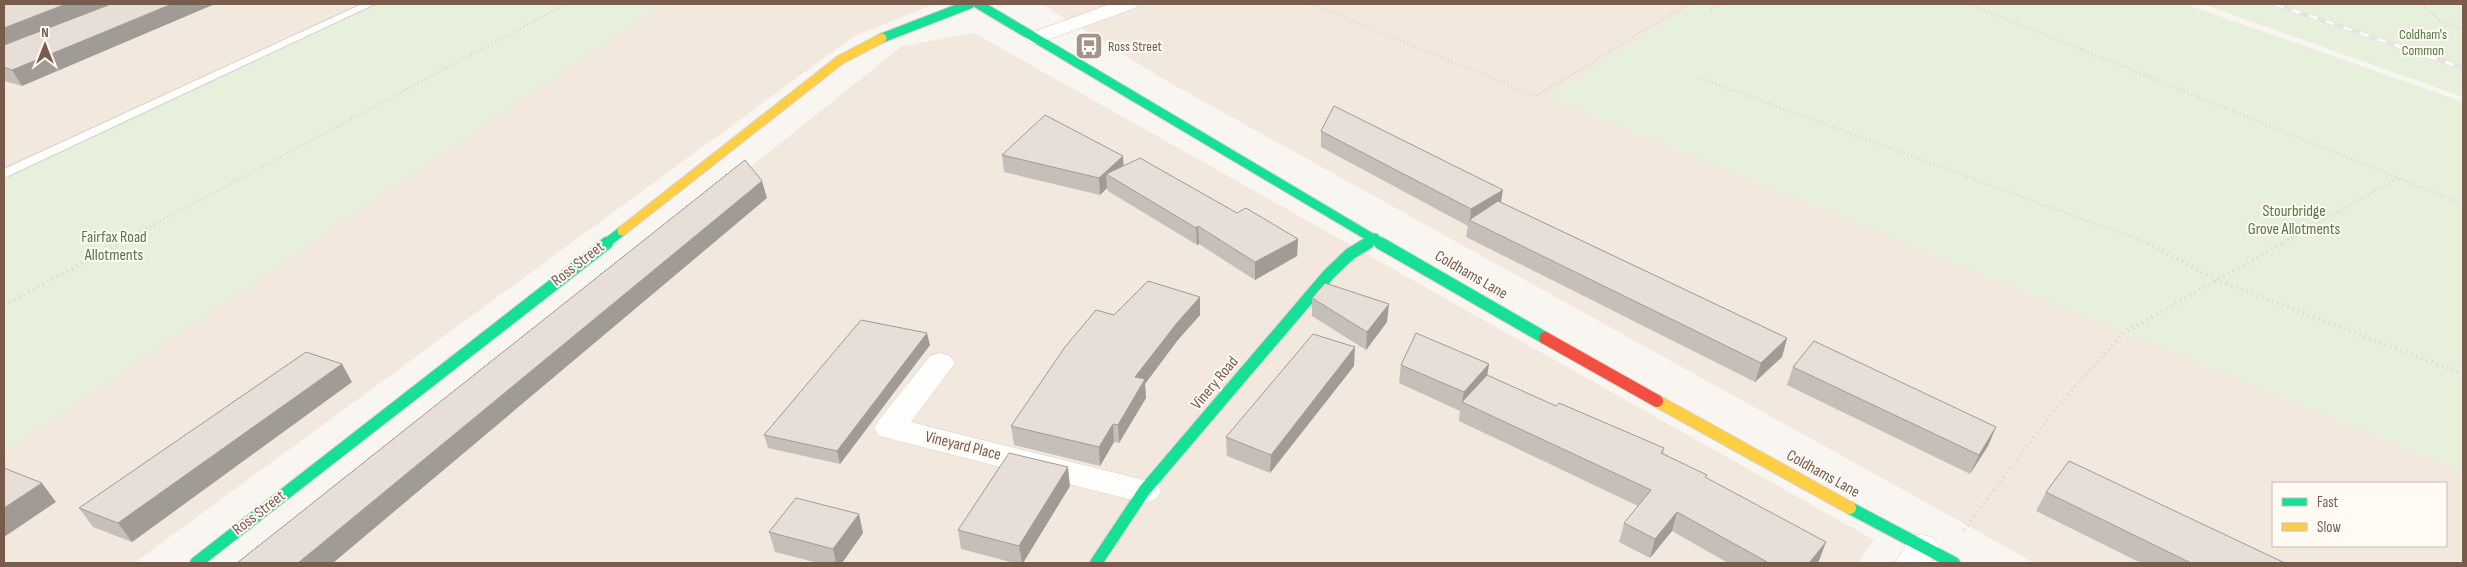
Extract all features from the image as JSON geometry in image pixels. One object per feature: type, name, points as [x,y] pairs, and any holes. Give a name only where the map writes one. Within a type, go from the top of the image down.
[{"type":"street","name":"Ross Street","points":[[196,561],[840,60],[873,40],[910,24],[970,4]]},
{"type":"street","name":"Coldhams Lane","points":[[978,4],[1208,142],[1933,558]]},
{"type":"street","points":[[1035,38],[1128,4]]},
{"type":"street","name":"Vinery Road","points":[[1096,563],[1144,491],[1329,274],[1350,254],[1375,238]]},
{"type":"street","name":"Vineyard Place","points":[[940,363],[890,428],[1144,491]]},
{"type":"lane","points":[[4,174],[370,4]]},
{"type":"path","points":[[4,305],[566,4]]},
{"type":"path","points":[[1311,4],[1536,96],[1688,4]]},
{"type":"path","points":[[1710,10],[1718,4]]},
{"type":"path","points":[[1969,4],[2463,204]]},
{"type":"path","points":[[2420,4],[2439,20],[2463,29]]},
{"type":"path","points":[[1697,77],[2143,240],[2217,280],[2463,374]]},
{"type":"path","points":[[1933,558],[2058,405],[2125,332],[2398,178]]},
{"type":"shaded area","points":[[176,4],[935,4],[854,36],[134,563],[4,563],[4,75]]},
{"type":"shaded area","points":[[1042,4],[1694,4],[1547,96],[2463,471],[2463,563],[2035,563],[1165,80]]},
{"type":"shaded area","points":[[974,33],[1874,540],[1858,563],[254,563],[902,46]]},
{"type":"green space","name":"Fairfax Road Allotments","points":[[377,4],[661,4],[4,452],[4,178]]},
{"type":"green space","name":"Stourbridge Grove Allotments","points":[[1694,4],[2185,4],[2463,102],[2463,471],[1547,96]]},
{"type":"green space","name":"Coldham's Common","points":[[2203,4],[2463,4],[2463,97]]},
{"type":"building","points":[[4,4],[66,4],[4,28]]},
{"type":"building","points":[[111,4],[172,4],[12,70],[4,67],[4,45]]},
{"type":"building","points":[[1334,106],[1503,190],[1471,209],[1321,131]]},
{"type":"building","points":[[1045,115],[1123,156],[1099,178],[1002,155]]},
{"type":"building","points":[[1140,158],[1237,213],[1246,208],[1298,239],[1255,262],[1198,226],[1196,228],[1106,174]]},
{"type":"building","points":[[745,160],[762,181],[298,563],[237,563]]},
{"type":"building","points":[[1498,201],[1787,338],[1761,363],[1469,220]]},
{"type":"building","points":[[1148,281],[1200,297],[1135,377],[1145,379],[1118,425],[1113,424],[1099,447],[1011,426],[1065,347],[1096,310],[1114,315]]},
{"type":"building","points":[[1325,283],[1389,304],[1367,332],[1312,298]]},
{"type":"building","points":[[861,320],[927,333],[837,451],[764,435]]},
{"type":"building","points":[[1416,333],[1489,364],[1464,392],[1401,365]]},
{"type":"building","points":[[1313,334],[1355,347],[1271,455],[1226,437]]},
{"type":"building","points":[[1814,341],[1996,427],[1979,455],[1793,367]]},
{"type":"building","points":[[306,352],[342,364],[118,523],[79,508]]},
{"type":"building","points":[[1487,375],[1556,406],[1559,403],[1664,448],[1661,453],[1707,475],[1705,477],[1826,542],[1809,563],[1769,563],[1677,512],[1655,539],[1624,523],[1651,490],[1462,402]]},
{"type":"building","points":[[1009,453],[1068,467],[1019,546],[958,530]]},
{"type":"building","points":[[2069,461],[2285,563],[2191,563],[2046,492]]},
{"type":"building","points":[[4,468],[42,483],[4,508]]},
{"type":"building","points":[[796,498],[859,514],[833,549],[769,532]]},
{"type":"railway","points":[[2275,4],[2463,68]]},
{"type":"traffic: fast","points":[[882,38],[970,4]]},
{"type":"traffic: fast","points":[[978,4],[1341,220],[1545,338]]},
{"type":"traffic: fast","points":[[196,563],[622,231]]},
{"type":"traffic: fast","points":[[1096,563],[1144,491],[1329,274],[1350,254],[1375,238]]},
{"type":"traffic: fast","points":[[1850,508],[1954,563]]},
{"type":"traffic: slow","points":[[622,231],[840,60],[882,38]]},
{"type":"traffic: slow","points":[[1657,401],[1850,508]]},
{"type":"traffic: jam","points":[[1545,338],[1657,401]]},
{"type":"place","name":"Ross Street","points":[[1089,46]]}]
